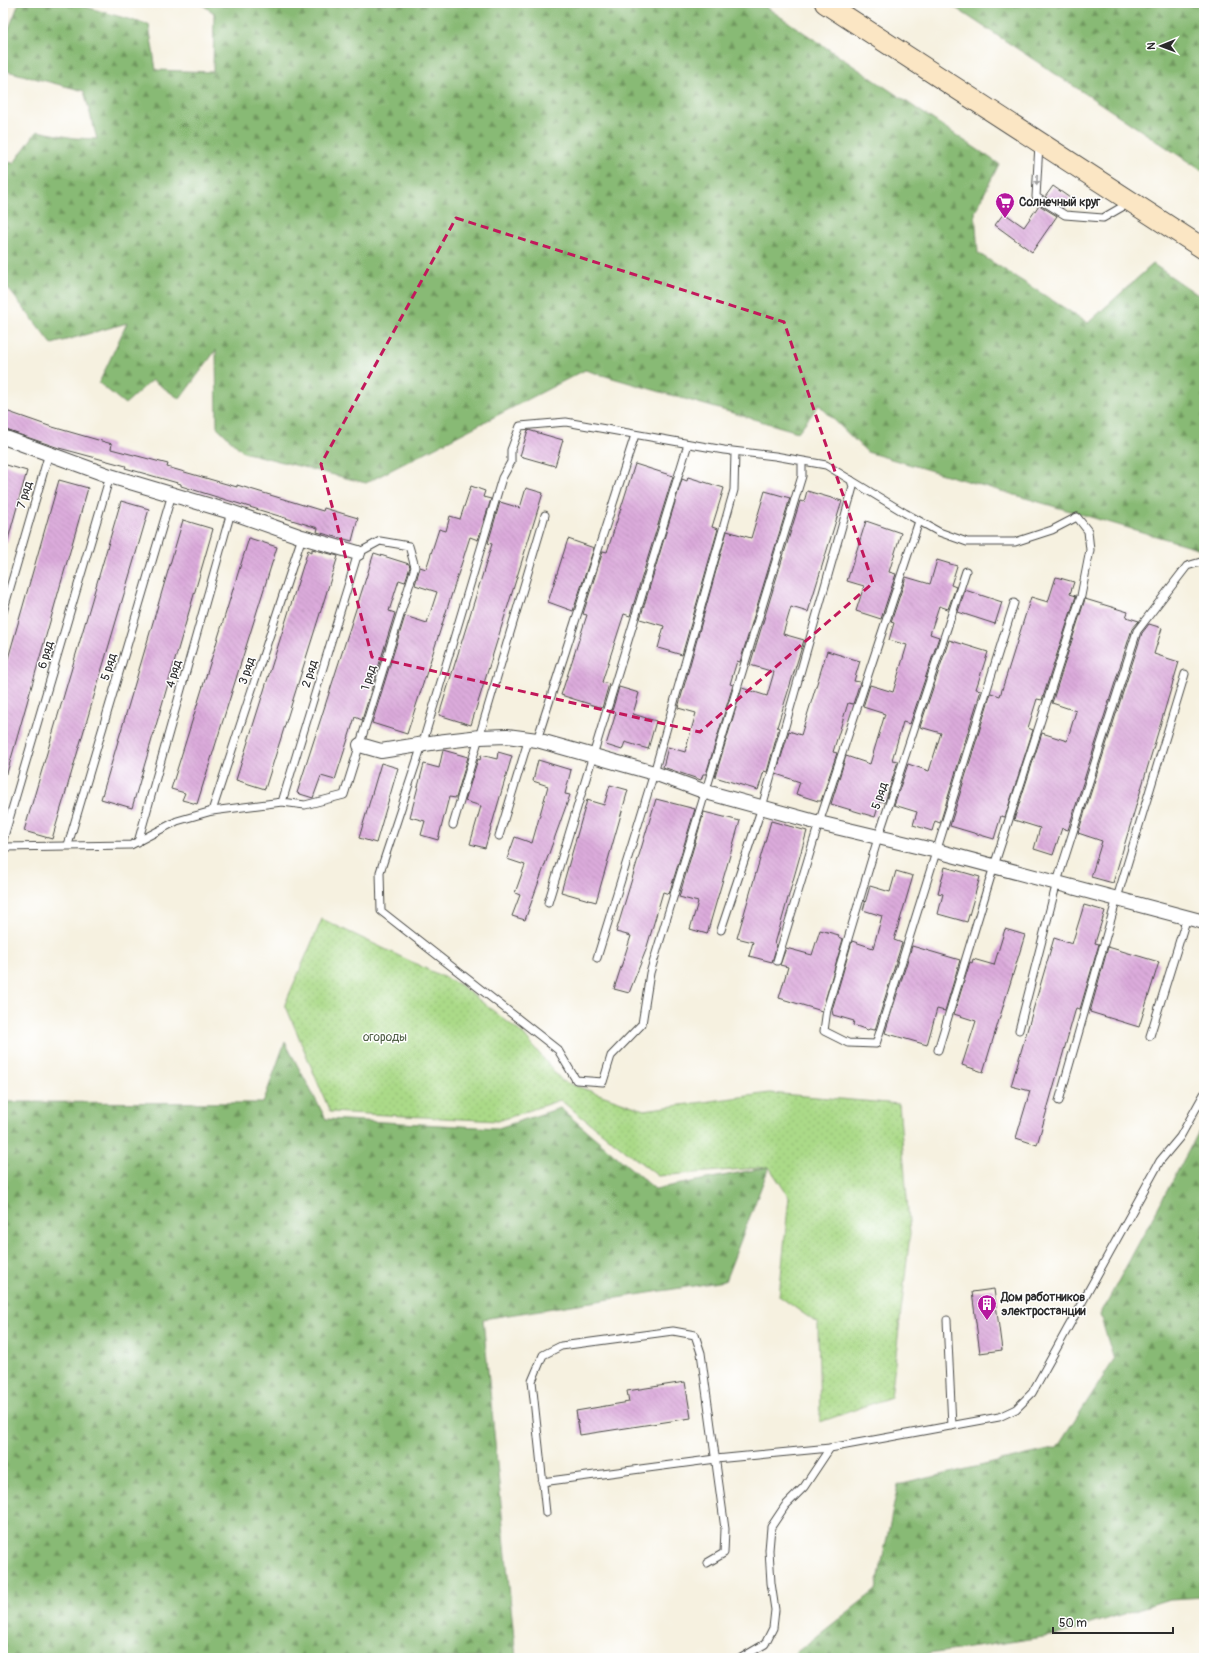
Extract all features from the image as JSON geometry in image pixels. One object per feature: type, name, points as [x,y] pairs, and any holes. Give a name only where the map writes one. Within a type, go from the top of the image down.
[{"type":"main road","points":[[825,3],[1204,249]]},
{"type":"street","points":[[3,437],[110,476],[231,512],[302,537],[358,553]]},
{"type":"street","points":[[360,746],[381,751],[480,737],[507,736],[533,739],[592,755],[706,792],[818,823],[878,838],[937,850],[1204,922]]},
{"type":"lane","points":[[1039,142],[1036,198],[1065,215],[1103,218],[1131,202]]},
{"type":"lane","points":[[802,461],[802,476],[650,973],[642,1024],[611,1056],[603,1082],[576,1080],[558,1050],[381,911],[380,872],[422,745],[502,478],[511,462],[511,450],[520,426],[566,422],[735,452],[775,456],[826,465],[919,521],[940,532],[967,542],[1015,542],[1052,530],[1077,517],[1088,531],[1090,550],[1081,596],[994,866],[938,1050]]},
{"type":"lane","points":[[499,836],[635,435]]},
{"type":"lane","points":[[548,903],[688,444]]},
{"type":"lane","points":[[597,958],[654,774],[734,490],[735,452]]},
{"type":"lane","name":"7 ряд","points":[[3,612],[49,454]]},
{"type":"lane","name":"6 ряд","points":[[3,840],[110,476]]},
{"type":"lane","points":[[721,930],[762,807],[853,487],[851,480]]},
{"type":"lane","name":"5 ряд","points":[[68,845],[172,494]]},
{"type":"lane","name":"4 ряд","points":[[138,842],[231,512]]},
{"type":"lane","points":[[452,825],[480,737],[545,516]]},
{"type":"lane","points":[[776,961],[818,823],[919,521]]},
{"type":"lane","name":"3 ряд","points":[[212,811],[302,537]]},
{"type":"lane","name":"1 ряд","points":[[282,802],[305,805],[344,795],[415,567],[409,546],[380,541],[358,553]]},
{"type":"lane","name":"2 ряд","points":[[282,802],[358,553]]},
{"type":"lane","points":[[1019,1030],[1058,882],[1137,631],[1186,566],[1204,561]]},
{"type":"lane","name":"5 ряд","points":[[937,850],[876,1044],[848,1043],[824,1031],[827,1009],[878,838],[966,571]]},
{"type":"lane","points":[[937,850],[1014,604]]},
{"type":"lane","points":[[1059,1101],[1117,898],[1185,674]]},
{"type":"lane","points":[[3,847],[131,845],[177,821],[212,811],[282,802]]},
{"type":"lane","points":[[1150,1036],[1187,917]]},
{"type":"lane","points":[[542,1482],[716,1459],[830,1448],[999,1418],[1016,1409],[1032,1393],[1160,1161],[1180,1137],[1204,1094]]},
{"type":"lane","points":[[947,1320],[952,1426]]},
{"type":"lane","points":[[546,1513],[532,1381],[543,1355],[561,1346],[673,1330],[695,1335],[701,1352],[725,1529],[724,1553],[707,1563]]},
{"type":"lane","points":[[741,1658],[765,1644],[774,1628],[775,1610],[769,1550],[771,1527],[785,1506],[804,1487],[830,1448]]},
{"type":"highlighted area","points":[[456,218],[784,322],[873,583],[700,732],[372,657],[321,464]]},
{"type":"green space","points":[[19,3],[72,3],[149,25],[156,70],[213,72],[214,13],[200,3],[760,3],[999,164],[975,212],[978,253],[1088,323],[1153,264],[1204,299],[1204,550],[867,452],[819,405],[798,432],[585,370],[366,483],[243,452],[217,427],[216,350],[180,399],[152,380],[125,404],[99,383],[127,323],[52,344],[3,282],[3,162],[14,163],[37,131],[74,138],[97,139],[84,91],[3,70],[3,43]]},
{"type":"green space","points":[[948,3],[1204,3],[1204,172]]},
{"type":"green space","name":"огороды","points":[[322,919],[460,985],[523,1034],[562,1081],[644,1110],[770,1093],[899,1104],[910,1234],[891,1397],[820,1422],[818,1324],[779,1296],[789,1197],[769,1167],[658,1176],[560,1100],[498,1121],[330,1112],[285,1004]]},
{"type":"green space","points":[[285,1042],[326,1119],[498,1128],[560,1108],[655,1189],[769,1167],[725,1281],[483,1319],[516,1658],[3,1658],[3,1102],[263,1103]]},
{"type":"green space","points":[[1204,1122],[1204,1597],[1170,1599],[1057,1635],[902,1658],[789,1658],[876,1590],[898,1485],[1057,1448],[1114,1360],[1100,1315]]},
{"type":"building","points":[[1053,186],[1070,198],[1063,208],[1045,197]]},
{"type":"building","points":[[1039,205],[1057,216],[1032,252],[995,225],[1004,213],[1024,227]]},
{"type":"building","points":[[3,410],[49,426],[112,444],[111,449],[168,464],[167,467],[237,487],[237,485],[323,511],[324,508],[358,518],[352,541],[317,532],[318,528],[181,486],[181,484],[125,468],[126,466],[59,448],[3,429]]},
{"type":"building","points":[[528,430],[563,440],[555,466],[520,456]]},
{"type":"building","points":[[3,464],[27,471],[7,543],[3,543]]},
{"type":"building","points":[[635,464],[673,476],[630,616],[624,614],[602,682],[609,684],[602,708],[561,695],[587,615],[583,614],[603,551],[607,552]]},
{"type":"building","points":[[688,477],[724,488],[712,527],[718,529],[682,655],[658,648],[664,626],[640,619],[682,479],[687,481]]},
{"type":"building","points":[[59,480],[88,488],[7,773],[3,773],[3,676]]},
{"type":"building","points":[[471,486],[485,491],[483,497],[491,499],[478,540],[470,537],[407,734],[372,723],[405,616],[427,623],[437,592],[415,585],[420,567],[426,569],[439,529],[446,531],[450,516],[460,519]]},
{"type":"building","points":[[526,488],[543,493],[471,725],[439,715],[492,544],[488,543],[500,502],[520,508]]},
{"type":"building","points":[[765,491],[790,498],[740,662],[737,661],[730,684],[733,685],[706,774],[703,774],[701,780],[663,767],[668,747],[685,752],[696,713],[678,708],[727,531],[751,538]]},
{"type":"building","points":[[807,491],[842,501],[808,612],[791,607],[783,634],[804,640],[777,727],[779,728],[767,772],[764,771],[758,790],[715,777],[742,688],[767,696],[774,672],[750,665],[800,501],[804,502]]},
{"type":"building","points":[[121,501],[149,509],[52,839],[24,831]]},
{"type":"building","points":[[183,520],[213,529],[132,808],[101,799]]},
{"type":"building","points":[[866,521],[901,533],[889,572],[896,574],[881,619],[856,611],[864,586],[847,581]]},
{"type":"building","points":[[249,538],[277,547],[197,804],[182,800],[185,793],[171,789]]},
{"type":"building","points":[[568,539],[594,548],[573,611],[548,602]]},
{"type":"building","points":[[312,549],[338,556],[265,789],[236,780],[308,550],[312,552]]},
{"type":"building","points":[[374,553],[409,564],[410,567],[405,582],[399,580],[389,611],[395,613],[362,720],[355,717],[335,780],[321,776],[313,798],[297,793]]},
{"type":"building","points":[[937,560],[957,566],[951,585],[956,587],[948,609],[939,606],[930,634],[939,637],[910,724],[903,722],[892,760],[898,761],[885,802],[880,801],[875,817],[831,804],[846,756],[870,764],[885,714],[863,707],[870,685],[893,692],[907,645],[889,640],[894,623],[891,622],[906,577],[930,584]]},
{"type":"building","points":[[1056,577],[1074,582],[1070,594],[1076,596],[1042,700],[1037,699],[1028,728],[1033,730],[1005,817],[1001,816],[994,839],[950,826],[991,693],[1000,696],[1031,597],[1048,602]]},
{"type":"building","points":[[965,590],[1002,602],[995,624],[958,612]]},
{"type":"building","points":[[1085,599],[1128,612],[1126,617],[1139,621],[1132,629],[1068,830],[1062,828],[1053,855],[1034,849],[1040,828],[1014,820],[1042,733],[1067,741],[1076,711],[1052,703]]},
{"type":"building","points":[[1149,624],[1162,628],[1154,654],[1179,662],[1113,883],[1091,877],[1102,841],[1078,833],[1142,633]]},
{"type":"building","points":[[949,640],[988,652],[976,689],[981,690],[940,823],[935,821],[932,831],[913,825],[917,812],[894,805],[908,764],[929,771],[941,733],[920,727]]},
{"type":"building","points":[[827,651],[860,661],[854,681],[860,682],[853,704],[848,703],[833,752],[837,753],[821,801],[818,801],[796,794],[800,782],[776,774],[789,731],[801,735]]},
{"type":"building","points":[[619,687],[639,693],[633,714],[656,721],[648,749],[625,742],[622,750],[606,745],[616,713],[612,711]]},
{"type":"building","points":[[443,750],[468,757],[456,798],[449,797],[438,840],[421,835],[425,821],[410,817],[424,764],[439,768]]},
{"type":"building","points":[[498,752],[512,756],[485,848],[470,844],[481,806],[465,801],[478,759],[480,760],[481,755],[497,759]]},
{"type":"building","points":[[538,760],[571,770],[565,794],[570,795],[525,920],[512,916],[520,895],[515,893],[525,865],[507,859],[515,837],[532,843],[548,786],[533,781]]},
{"type":"building","points":[[381,763],[398,768],[376,843],[359,838]]},
{"type":"building","points":[[610,785],[628,790],[596,902],[561,892],[587,800],[604,805]]},
{"type":"building","points":[[656,799],[695,809],[669,894],[663,892],[646,950],[629,993],[614,989],[631,936],[616,932]]},
{"type":"building","points":[[704,812],[740,821],[707,934],[690,929],[698,902],[679,897]]},
{"type":"building","points":[[771,821],[807,831],[775,944],[777,945],[772,962],[749,956],[753,942],[737,938]]},
{"type":"building","points":[[945,867],[980,877],[967,922],[938,914],[943,894],[938,893]]},
{"type":"building","points":[[896,871],[913,876],[894,940],[902,943],[875,1030],[868,1030],[853,1025],[854,1021],[833,1015],[832,1010],[852,941],[873,948],[882,916],[863,910],[870,886],[890,892]]},
{"type":"building","points":[[1084,905],[1105,911],[1095,943],[1099,944],[1080,1009],[1076,1008],[1037,1145],[1016,1138],[1030,1091],[1011,1086],[1054,938],[1072,944]]},
{"type":"building","points":[[1005,929],[1025,935],[983,1072],[962,1065],[976,1021],[954,1014],[970,962],[972,963],[973,959],[994,965]]},
{"type":"building","points":[[820,930],[839,935],[838,937],[843,939],[822,1011],[779,998],[788,967],[780,965],[786,948],[812,955]]},
{"type":"building","points":[[912,946],[960,960],[945,1011],[937,1009],[927,1045],[885,1033]]},
{"type":"building","points":[[1108,947],[1159,962],[1139,1027],[1090,1012]]},
{"type":"building","name":"Дом работников электростанции","points":[[994,1289],[1002,1350],[980,1353],[972,1292]]},
{"type":"building","points":[[685,1382],[691,1418],[580,1435],[576,1411],[629,1402],[627,1391]]},
{"type":"place","name":"Солнечный круг","points":[[1005,219]]},
{"type":"place","name":"Дом работников электростанции","points":[[987,1321]]}]
